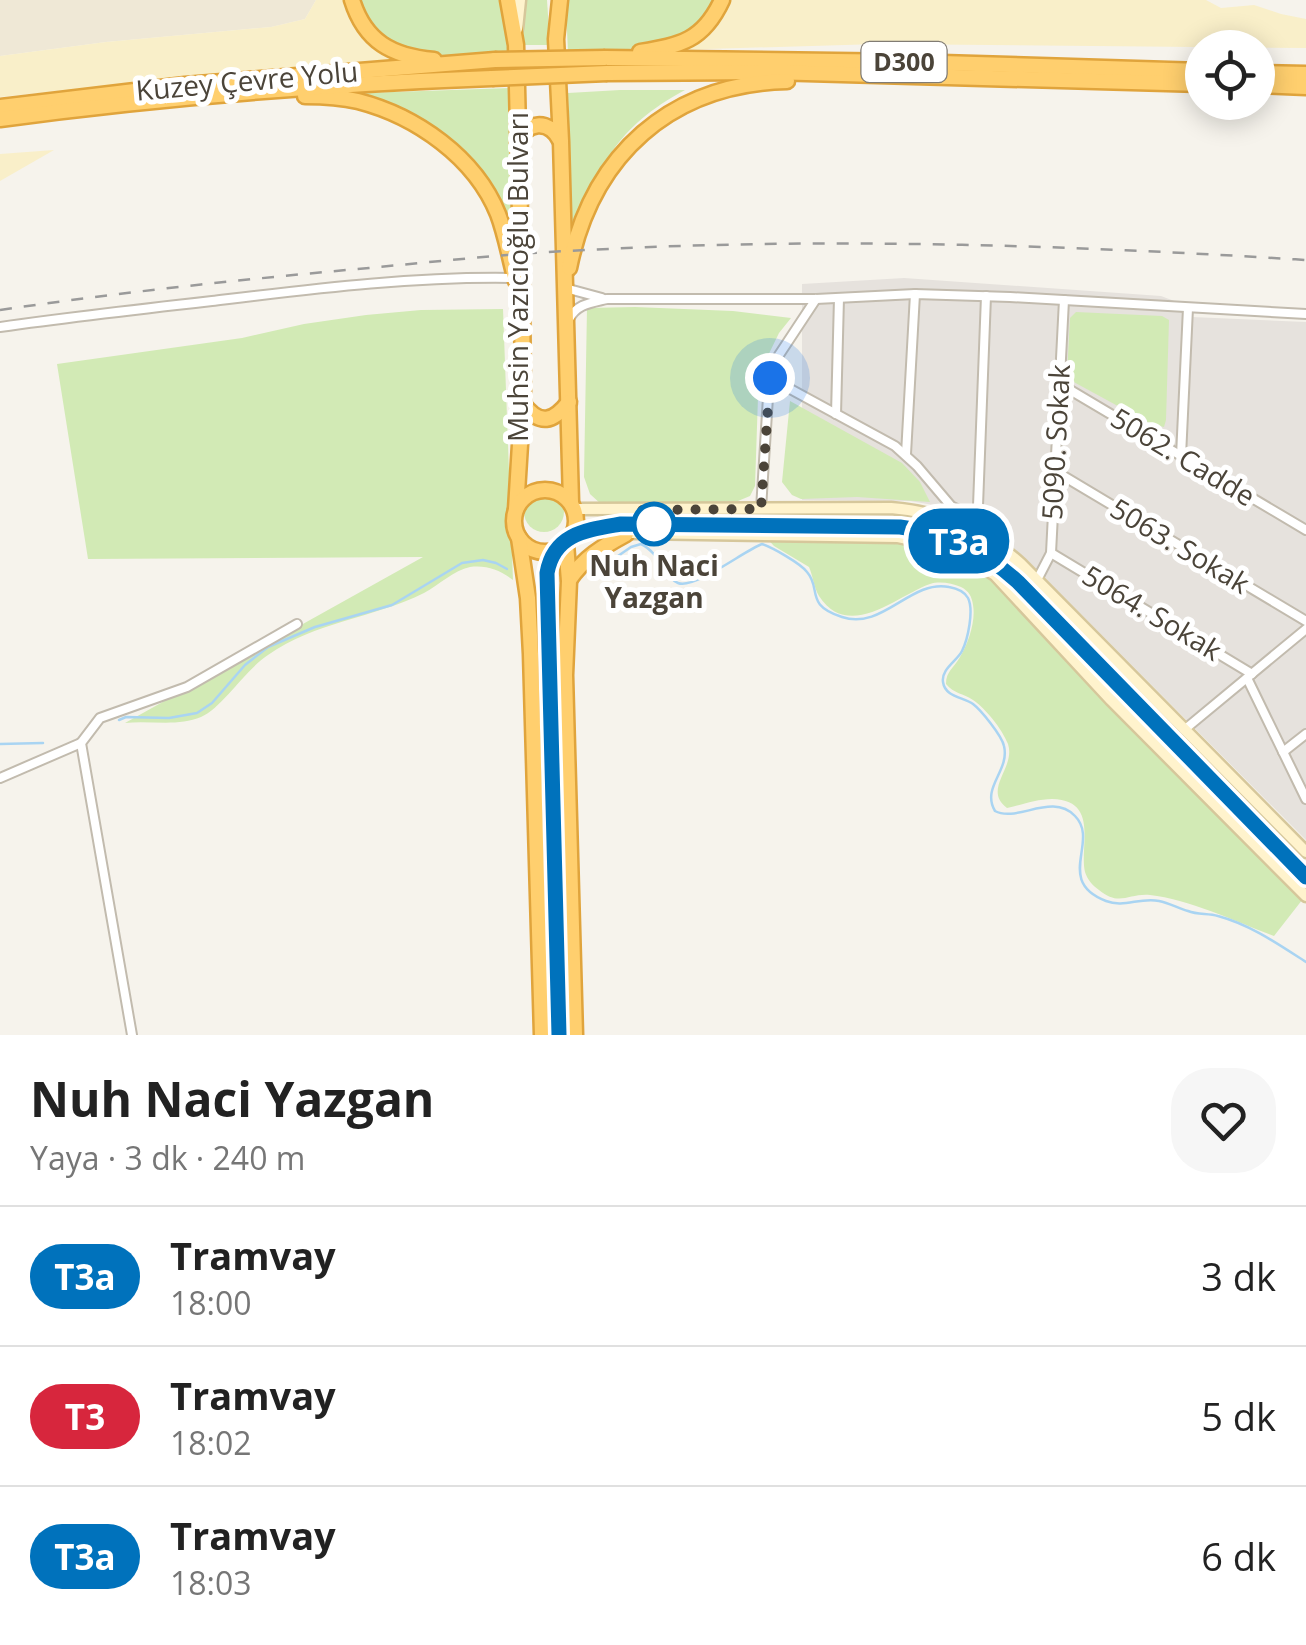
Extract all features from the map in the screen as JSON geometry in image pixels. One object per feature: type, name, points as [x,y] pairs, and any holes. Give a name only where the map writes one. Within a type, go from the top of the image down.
[{"type":"highway","points":[[352,0],[368,34],[384,47],[430,60],[495,60]]},
{"type":"highway","name":"Muhsin Yazıcıoğlu Bulvarı","points":[[508,0],[516,44],[522,300],[523,404],[516,509]]},
{"type":"highway","name":"Muhsin Yazıcıoğlu Bulvarı","points":[[560,0],[556,39],[572,506]]},
{"type":"highway","points":[[606,65],[692,39],[714,16],[722,0]]},
{"type":"highway","name":"D300","points":[[495,60],[1185,84]]},
{"type":"highway","name":"Kuzey Çevre Yolu","points":[[0,107],[185,85],[495,60]]},
{"type":"highway","name":"D300","points":[[606,65],[889,62],[1185,71]]},
{"type":"highway","name":"Kuzey Çevre Yolu","points":[[0,119],[159,101],[377,82],[492,78],[606,65]]},
{"type":"highway","points":[[1275,73],[1306,74]]},
{"type":"highway","points":[[565,288],[576,238],[604,176],[627,147],[672,111],[707,95],[754,84],[907,77]]},
{"type":"highway","points":[[1275,86],[1306,87]]},
{"type":"highway","points":[[159,101],[326,96],[356,100],[404,119],[448,148],[480,183],[499,216],[522,300]]},
{"type":"highway","points":[[518,144],[524,131],[540,124],[553,129],[561,140]]},
{"type":"highway","points":[[523,404],[534,416],[546,419],[557,416],[569,402]]},
{"type":"highway","points":[[542,1035],[530,626],[514,520],[516,509],[528,495],[544,489],[562,494],[572,506],[576,524],[570,538],[565,675],[575,1035]]},
{"type":"highway","points":[[569,581],[590,555],[626,534]]},
{"type":"highway","points":[[519,538],[538,551],[554,550],[570,538]]},
{"type":"street","points":[[516,44],[520,0]]},
{"type":"street","points":[[552,0],[556,39]]},
{"type":"street","points":[[0,327],[298,291],[446,278],[516,278]]},
{"type":"street","points":[[565,288],[607,299]]},
{"type":"street","points":[[566,324],[583,304],[607,299],[816,300],[915,294],[1306,314]]},
{"type":"street","points":[[906,455],[915,294]]},
{"type":"street","points":[[977,532],[986,296]]},
{"type":"street","points":[[836,414],[840,298]]},
{"type":"street","points":[[761,509],[770,378],[779,354],[816,300]]},
{"type":"street","name":"5090. Sokak","points":[[1037,580],[1050,553],[1064,300]]},
{"type":"street","points":[[1182,456],[1188,308]]},
{"type":"street","points":[[770,378],[888,442],[906,455],[951,506],[978,513]]},
{"type":"street","name":"5062. Cadde","points":[[1060,384],[1306,530]]},
{"type":"street","name":"5063. Sokak","points":[[1055,471],[1306,620]]},
{"type":"street","points":[[572,506],[904,509],[941,517],[977,532],[1011,555],[1037,580],[1306,852]]},
{"type":"street","points":[[570,538],[626,534],[898,537],[934,544],[967,557],[1003,582],[1110,700],[1306,896]]},
{"type":"street","name":"5064. Sokak","points":[[1050,553],[1250,676]]},
{"type":"street","points":[[0,778],[81,742],[100,718],[187,687],[297,624]]},
{"type":"street","points":[[1184,730],[1306,630]]},
{"type":"street","points":[[1250,676],[1306,799]]},
{"type":"street","points":[[1283,752],[1306,734]]},
{"type":"street","points":[[81,742],[132,1035]]},
{"type":"shaded area","points":[[0,0],[316,0],[305,19],[271,27],[0,56]]},
{"type":"shaded area","points":[[904,278],[1161,296],[1177,302],[1192,317],[1306,322],[1306,840],[1025,558],[979,522],[939,506],[910,501],[802,500],[802,284]]},
{"type":"green space","points":[[361,0],[503,0],[509,54],[443,55],[401,47],[370,22]]},
{"type":"green space","points":[[526,0],[547,0],[550,45],[521,45]]},
{"type":"green space","points":[[568,0],[718,0],[694,33],[648,48],[568,52]]},
{"type":"green space","points":[[513,88],[516,234],[485,177],[455,144],[420,119],[363,97],[363,93]]},
{"type":"green space","points":[[685,90],[642,119],[612,151],[572,237],[568,93]]},
{"type":"green space","points":[[635,307],[791,318],[762,368],[755,486],[750,496],[738,501],[602,505],[590,494],[584,477],[587,308]]},
{"type":"green space","points":[[503,309],[513,580],[488,568],[464,569],[424,593],[286,644],[259,662],[201,717],[173,723],[125,723],[423,557],[88,559],[57,364],[242,338],[366,315]]},
{"type":"green space","points":[[1076,312],[1162,316],[1169,320],[1164,427],[1151,424],[1070,380],[1070,318]]},
{"type":"green space","points":[[790,401],[902,463],[920,482],[930,502],[857,497],[801,499],[792,495],[782,482]]},
{"type":"green space","points":[[544,492],[558,498],[564,512],[558,526],[544,532],[530,526],[524,512],[530,498]]},
{"type":"green space","points":[[761,532],[919,535],[946,542],[985,562],[1057,627],[1306,880],[1306,895],[1274,936],[1165,897],[1118,899],[1106,895],[1085,872],[1084,826],[1077,807],[1052,799],[1007,808],[1000,801],[998,786],[1008,761],[1008,744],[978,704],[946,684],[971,632],[974,611],[968,592],[954,584],[934,583],[874,611],[844,615],[831,609],[819,596],[809,567],[774,546]]},
{"type":"sand","points":[[316,0],[345,0],[360,29],[396,62],[273,69],[0,97],[0,56],[271,27],[305,19]]},
{"type":"sand","points":[[726,0],[1206,0],[1221,8],[1254,5],[1306,19],[1306,48],[1275,48],[1275,30],[1185,30],[1185,47],[878,44],[675,50]]},
{"type":"sand","points":[[54,150],[0,181],[0,154]]},
{"type":"waterway","points":[[592,574],[641,544],[673,580],[686,584],[762,544],[804,568],[818,602],[842,617],[870,617],[922,590],[959,590],[970,603],[970,624],[962,651],[947,669],[943,682],[951,694],[977,707],[1004,746],[1003,763],[991,794],[995,811],[1004,814],[1045,807],[1066,809],[1081,826],[1080,872],[1091,893],[1106,901],[1159,901],[1218,916],[1253,930],[1306,962]]},
{"type":"waterway","points":[[119,720],[197,713],[268,647],[315,627],[392,605],[462,563],[483,560],[507,569]]},
{"type":"waterway","points":[[0,744],[43,743]]},
{"type":"tram line","points":[[555,1035],[544,566],[565,538],[596,526],[620,521],[898,524],[964,540],[1021,577],[1306,872]]},
{"type":"tram line","name":"T3a","points":[[559,1035],[547,573],[554,550],[578,533],[591,530],[621,524],[900,527],[943,534],[962,542],[1018,582],[1306,877]]},
{"type":"railway","points":[[0,310],[184,286],[450,260],[677,246],[947,244],[1306,260]]},
{"type":"place","name":"Nuh Naci Yazgan","points":[[654,524]]},
{"type":"route","points":[[654,524],[642,510],[761,509],[770,378]]}]
